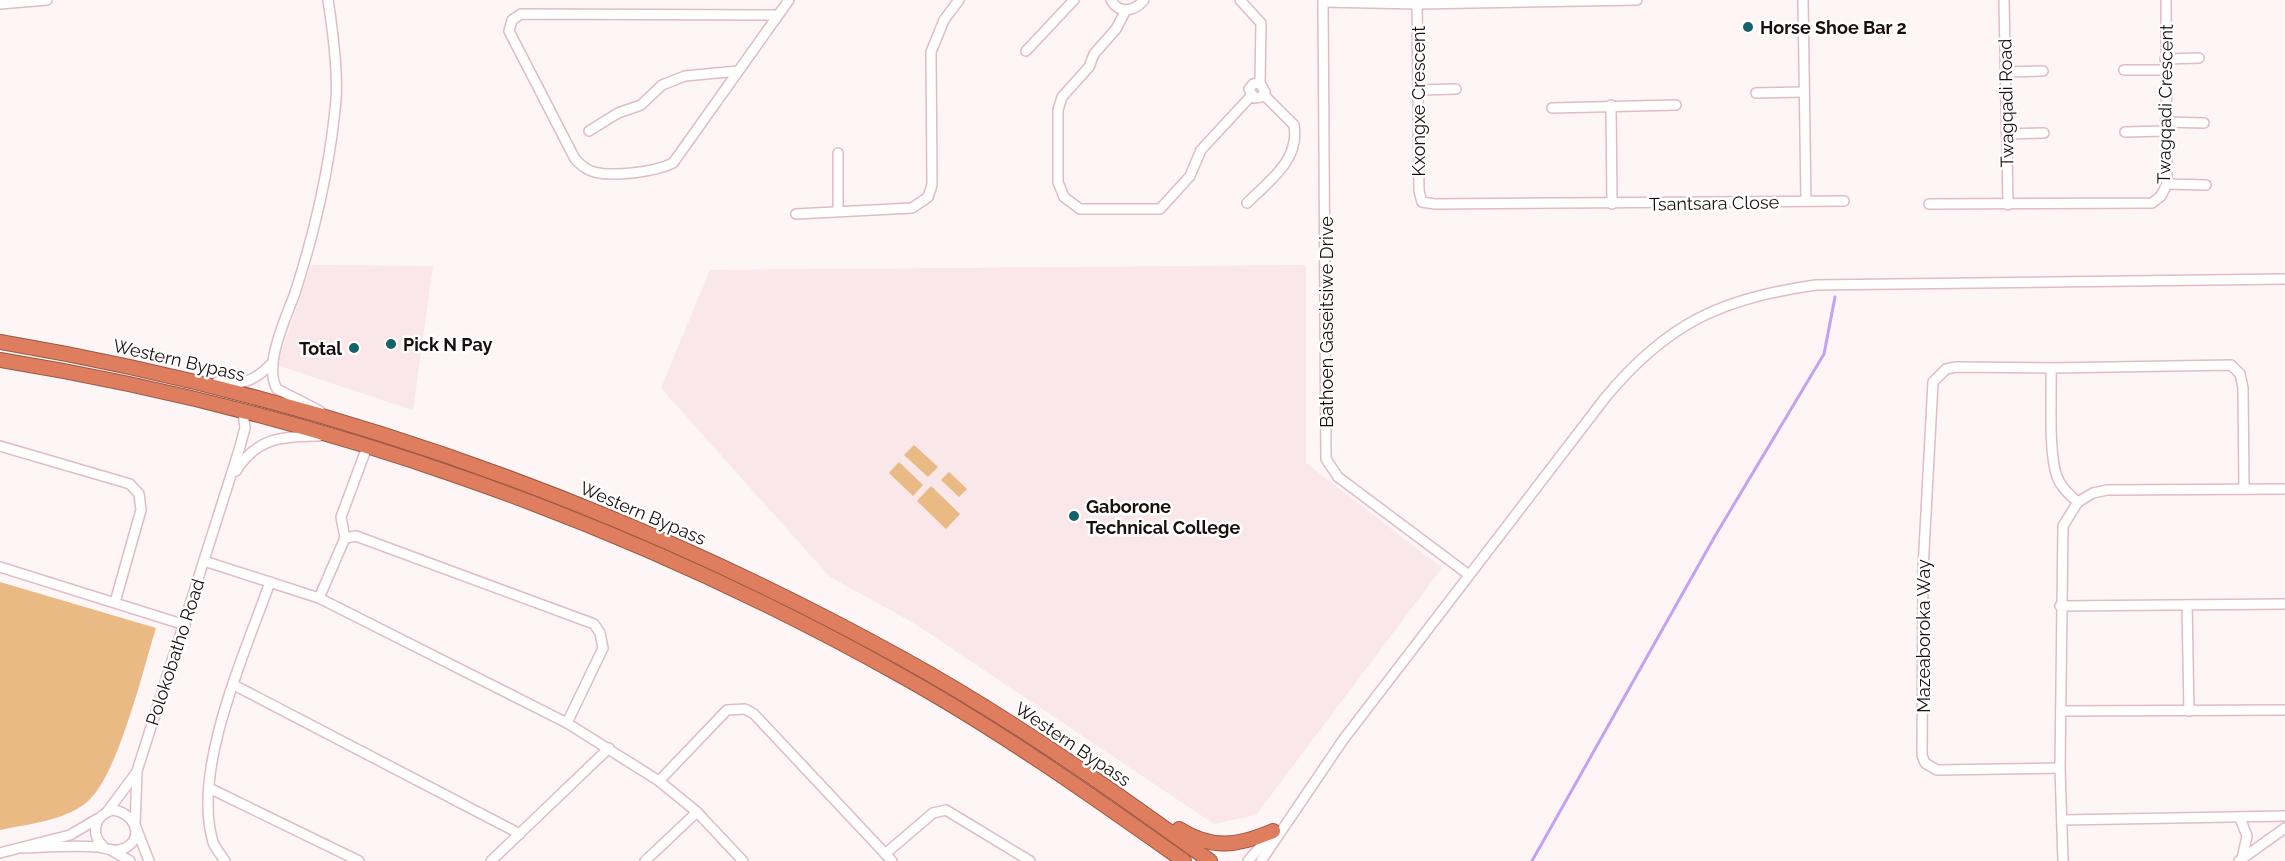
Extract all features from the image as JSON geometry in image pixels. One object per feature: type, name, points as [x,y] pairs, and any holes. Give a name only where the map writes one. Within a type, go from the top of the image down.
[{"type":"highway","name":"Western Bypass","points":[[0,342],[162,374],[337,419],[475,465],[686,549],[905,660],[994,713],[1114,792],[1210,861]]},
{"type":"highway","name":"Western Bypass","points":[[0,360],[132,385],[329,436],[469,479],[621,538],[679,563],[902,675],[985,727],[1184,861]]},
{"type":"highway","points":[[1114,792],[1192,837],[1206,842],[1235,845],[1274,831]]},
{"type":"street","points":[[0,4],[47,0]]},
{"type":"street","points":[[328,0],[333,29],[336,99],[330,143],[306,259],[271,364],[277,389],[337,419]]},
{"type":"street","points":[[778,15],[521,14],[512,20],[509,31],[575,159],[585,168],[596,173],[658,171],[673,164],[789,0]]},
{"type":"street","points":[[796,214],[912,208],[928,197],[932,185],[931,52],[944,20],[959,0]]},
{"type":"street","points":[[1026,51],[1074,0]]},
{"type":"street","points":[[1110,0],[1119,8],[1126,10],[1133,9],[1144,0]]},
{"type":"street","points":[[1240,0],[1261,23],[1260,83],[1265,88],[1264,95]]},
{"type":"street","points":[[1323,1],[1637,0]]},
{"type":"street","name":"Tsantsara Close","points":[[1422,202],[1435,204],[1612,204],[1806,201],[1803,0]]},
{"type":"street","name":"Twagqadi Road","points":[[2004,0],[2008,205]]},
{"type":"street","name":"Twagqadi Crescent","points":[[2008,205],[2152,203],[2161,196],[2167,184],[2166,0]]},
{"type":"street","name":"Bathoen Gaseitsiwe Drive","points":[[1323,1],[1326,459],[1338,477],[1469,575]]},
{"type":"street","name":"Kxongxe Crescent","points":[[1417,2],[1419,191],[1422,202]]},
{"type":"street","points":[[1126,10],[1116,29],[1094,54],[1089,67],[1059,103],[1059,182],[1064,197],[1073,206],[1080,209],[1160,209],[1193,171],[1202,150],[1251,96],[1251,86],[1260,83]]},
{"type":"street","points":[[2165,59],[2199,58]]},
{"type":"street","points":[[2124,70],[2165,70]]},
{"type":"street","points":[[589,131],[618,113],[641,105],[662,85],[685,76],[738,71]]},
{"type":"street","points":[[2006,72],[2043,71]]},
{"type":"street","points":[[1419,90],[1456,89]]},
{"type":"street","points":[[1756,93],[1804,92]]},
{"type":"street","points":[[1251,96],[1258,98],[1264,95]]},
{"type":"street","points":[[1247,203],[1291,158],[1295,148],[1294,125],[1264,95]]},
{"type":"street","points":[[1611,105],[1612,204]]},
{"type":"street","points":[[1552,108],[1676,105]]},
{"type":"street","points":[[2125,132],[2204,123]]},
{"type":"street","points":[[2007,134],[2044,133]]},
{"type":"street","points":[[838,153],[838,211]]},
{"type":"street","points":[[2167,184],[2206,185]]},
{"type":"street","points":[[1806,201],[1844,201]]},
{"type":"street","points":[[1929,204],[2008,205]]},
{"type":"street","points":[[1261,861],[1278,840],[1292,814],[1342,740],[1635,364],[1688,323],[1727,304],[1763,293],[1816,285],[2285,279]]},
{"type":"street","points":[[162,374],[238,384],[256,379],[271,364]]},
{"type":"street","points":[[2078,502],[2067,492],[2058,478],[2054,462],[2051,368],[2224,364],[2236,369],[2243,388],[2244,489]]},
{"type":"street","name":"Mazeaboroka Way","points":[[2051,368],[1956,367],[1938,374],[1933,382],[1923,569],[1922,754],[1925,763],[1937,770],[2060,768]]},
{"type":"street","name":"Polokobatho Road","points":[[135,825],[137,771],[243,437],[243,412]]},
{"type":"street","points":[[229,481],[246,457],[269,441],[281,437],[329,436]]},
{"type":"street","points":[[0,446],[130,484],[139,494],[141,510],[116,602]]},
{"type":"street","points":[[319,598],[345,538],[340,517],[367,447]]},
{"type":"street","points":[[2063,861],[2060,768],[2060,606],[2063,526],[2078,502],[2093,492],[2285,489]]},
{"type":"street","points":[[345,538],[356,536],[594,624],[600,633],[603,648],[567,723]]},
{"type":"street","points":[[204,561],[319,598],[567,723],[659,781],[697,812],[743,861]]},
{"type":"street","points":[[0,567],[185,625]]},
{"type":"street","points":[[225,861],[213,843],[209,788],[210,765],[234,685],[270,582]]},
{"type":"street","points":[[2060,606],[2285,604]]},
{"type":"street","points":[[2187,605],[2189,711]]},
{"type":"street","points":[[234,685],[520,834]]},
{"type":"street","points":[[659,781],[727,710],[745,709],[754,714],[888,857],[933,813],[946,810],[1030,861]]},
{"type":"street","points":[[2061,711],[2285,710]]},
{"type":"street","points":[[490,861],[609,748]]},
{"type":"street","points":[[130,861],[108,849],[96,838],[95,831],[103,815],[137,771]]},
{"type":"street","points":[[209,788],[358,861]]},
{"type":"street","points":[[0,853],[82,830],[103,815],[120,811],[132,818],[149,861]]},
{"type":"street","points":[[645,861],[697,812]]},
{"type":"street","points":[[1248,861],[1292,814]]},
{"type":"street","points":[[2062,820],[2285,816]]},
{"type":"street","points":[[2240,818],[2247,836],[2241,860]]},
{"type":"street","points":[[24,848],[124,849],[134,838],[135,825]]},
{"type":"street","points":[[2241,860],[2285,828]]},
{"type":"shaded area","points":[[311,265],[433,266],[413,410],[277,365]]},
{"type":"shaded area","name":"Gaborone Technical College","points":[[1306,265],[1306,463],[1442,568],[1256,815],[1214,824],[912,622],[830,577],[661,388],[710,270]]},
{"type":"shaded area","points":[[914,445],[938,467],[928,477],[904,455]]},
{"type":"shaded area","points":[[899,462],[923,485],[913,496],[889,473]]},
{"type":"shaded area","points":[[949,472],[967,489],[959,497],[941,480]]},
{"type":"shaded area","points":[[931,486],[960,514],[946,529],[917,501]]},
{"type":"shaded area","points":[[0,582],[156,628],[119,746],[98,789],[87,802],[68,814],[0,830]]},
{"type":"waterway","points":[[1532,861],[1715,536],[1824,354],[1835,297]]},
{"type":"place","name":"Horse Shoe Bar 2","points":[[1748,27]]},
{"type":"place","name":"Pick N Pay","points":[[391,344]]},
{"type":"place","name":"Total","points":[[354,348]]},
{"type":"place","name":"Gaborone Technical College","points":[[1074,516]]}]
